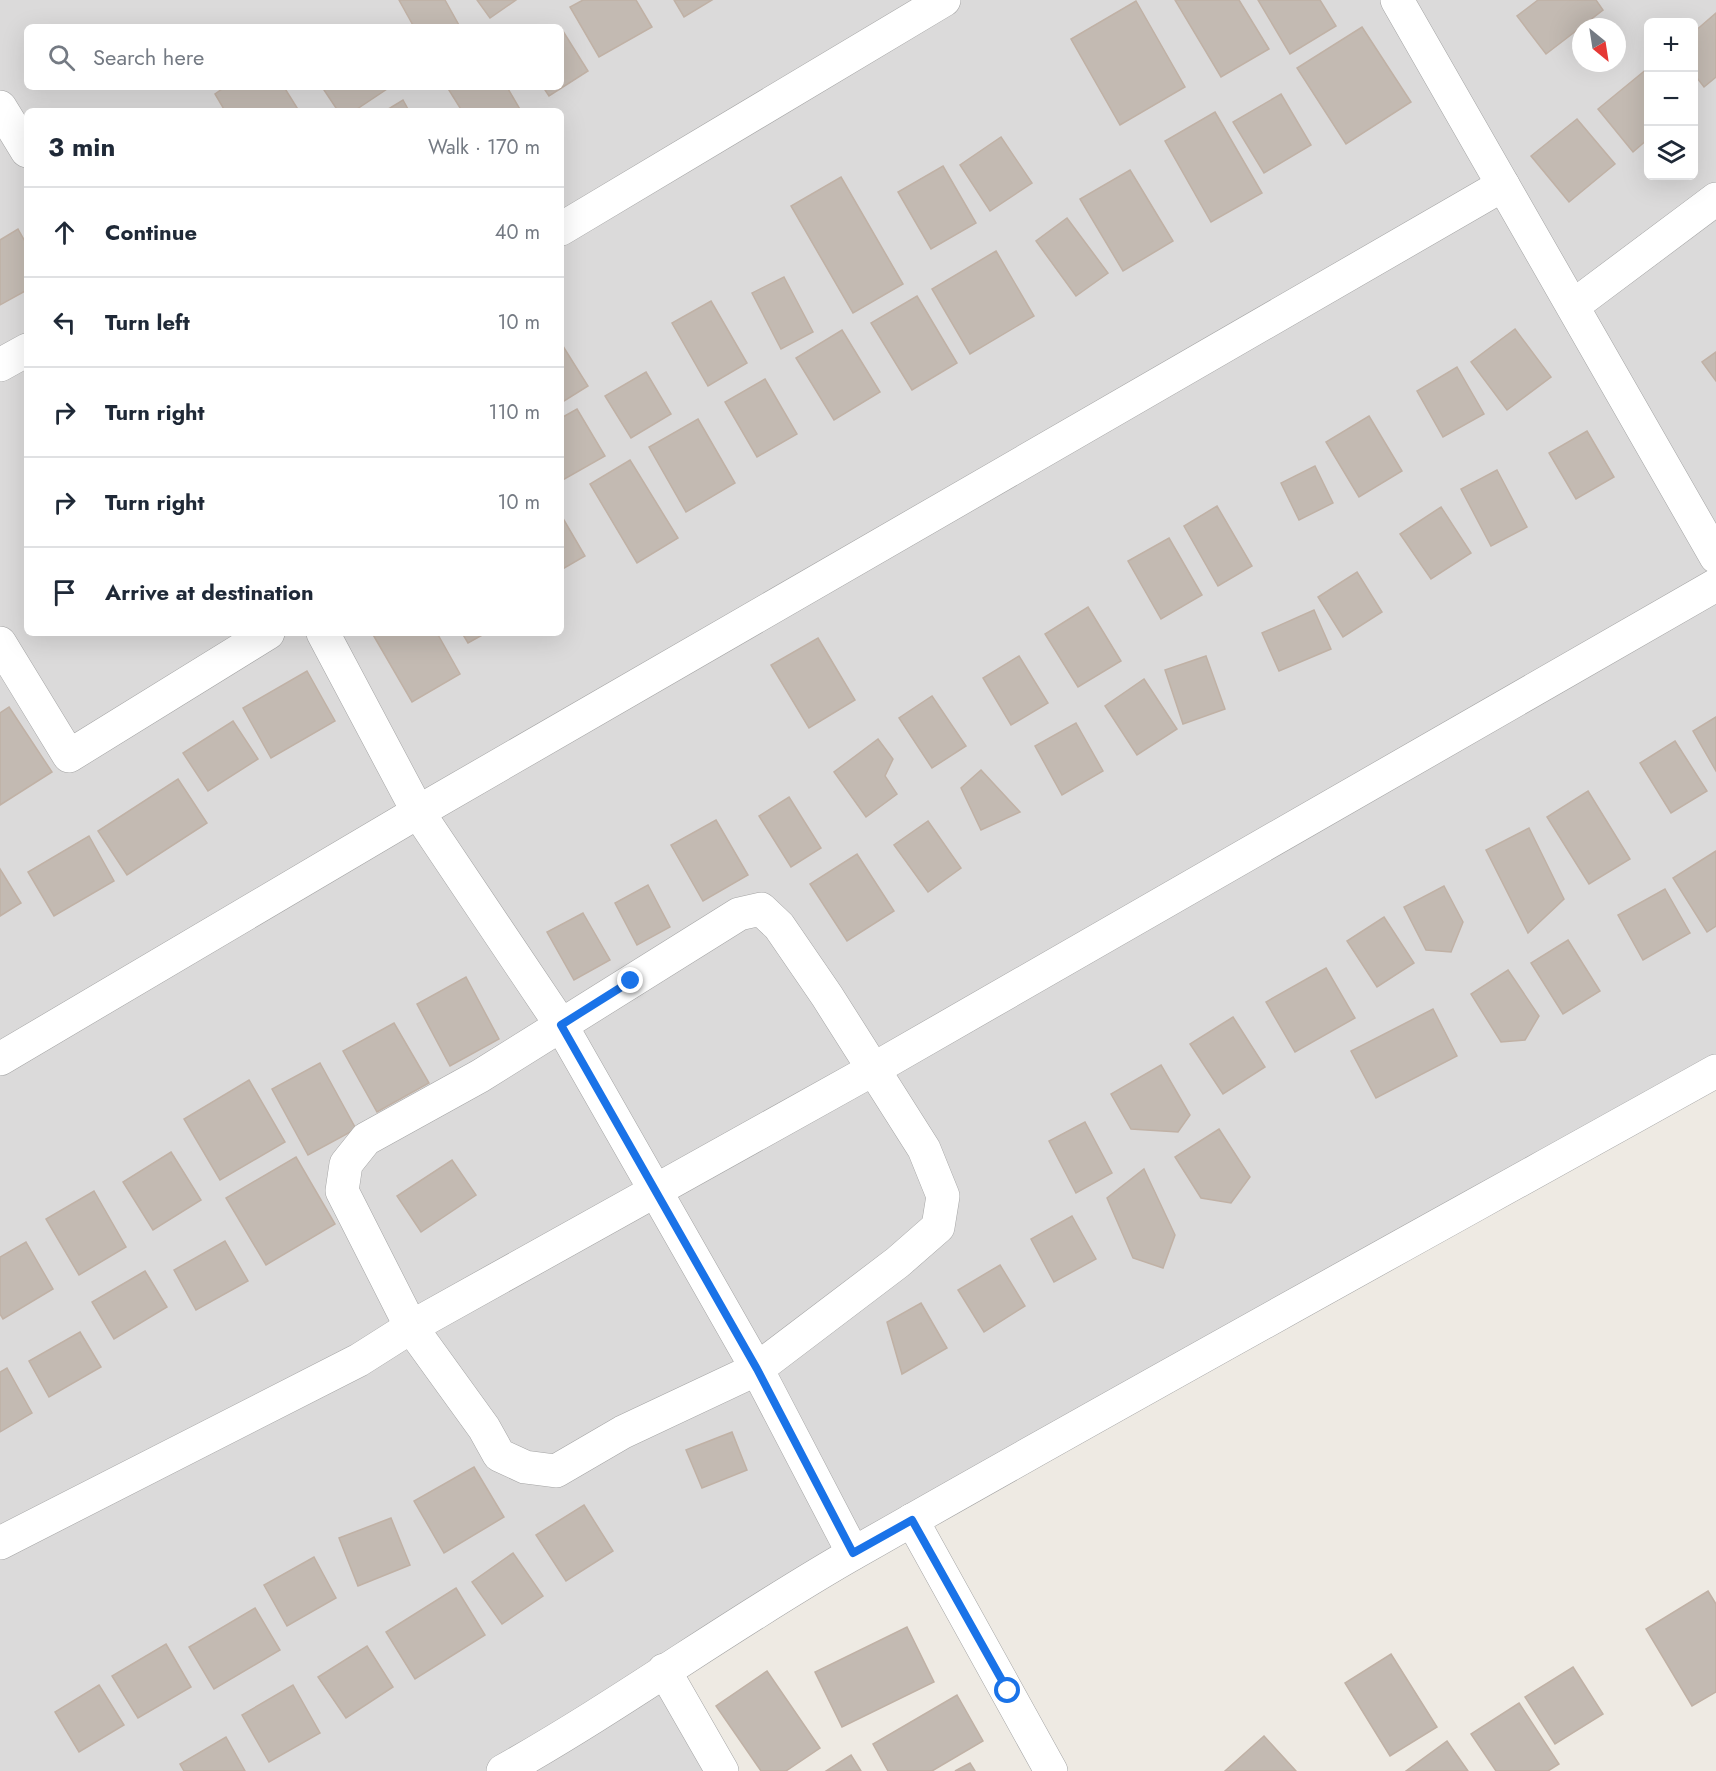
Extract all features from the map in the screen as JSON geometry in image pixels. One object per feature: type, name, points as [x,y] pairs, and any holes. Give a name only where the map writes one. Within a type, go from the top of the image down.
[{"type":"street","points":[[564,227],[944,0]]},
{"type":"street","points":[[1398,0],[1716,557]]},
{"type":"street","points":[[0,107],[24,146]]},
{"type":"street","points":[[0,1059],[418,812],[1503,185]]},
{"type":"street","points":[[1573,306],[1716,199]]},
{"type":"street","points":[[0,365],[24,352]]},
{"type":"street","points":[[0,1543],[359,1360],[411,1327],[872,1070],[1716,585]]},
{"type":"street","points":[[0,643],[69,756],[263,636]]},
{"type":"street","points":[[325,636],[418,812],[561,1025],[757,1369],[853,1553]]},
{"type":"street","points":[[761,909],[779,926],[872,1070],[924,1149],[943,1196],[938,1227],[898,1262],[757,1369],[622,1432],[556,1471],[525,1467],[499,1455],[484,1428],[411,1327],[342,1191],[346,1164],[366,1139],[480,1076],[739,914],[761,909]]},
{"type":"street","points":[[504,1771],[577,1729],[664,1670],[853,1553],[1716,1071]]},
{"type":"street","points":[[912,1520],[1051,1771]]},
{"type":"street","points":[[664,1670],[722,1771]]},
{"type":"shaded area","points":[[0,0],[1716,0],[1716,1071],[664,1670],[722,1771],[0,1771]]},
{"type":"building","points":[[399,0],[445,0],[458,24],[412,24]]},
{"type":"building","points":[[477,0],[516,0],[490,18]]},
{"type":"building","points":[[583,0],[636,0],[652,27],[599,57],[570,7]]},
{"type":"building","points":[[674,0],[712,0],[684,17]]},
{"type":"building","points":[[1175,0],[1239,0],[1269,49],[1221,77]]},
{"type":"building","points":[[1258,0],[1320,0],[1336,26],[1290,54]]},
{"type":"building","points":[[1538,0],[1596,0],[1603,10],[1593,18],[1572,18],[1572,34],[1546,54],[1517,16]]},
{"type":"building","points":[[1136,1],[1185,87],[1120,125],[1071,39]]},
{"type":"building","points":[[1716,13],[1716,77],[1704,87],[1698,79],[1698,29]]},
{"type":"building","points":[[1362,27],[1411,102],[1346,144],[1297,68]]},
{"type":"building","points":[[564,33],[588,71],[564,86]]},
{"type":"building","points":[[1644,71],[1644,142],[1633,152],[1598,109]]},
{"type":"building","points":[[221,90],[286,90],[297,108],[223,108],[215,94]]},
{"type":"building","points":[[324,90],[386,90],[358,108],[336,108]]},
{"type":"building","points":[[449,90],[509,90],[519,108],[460,108]]},
{"type":"building","points":[[545,90],[558,90],[549,96]]},
{"type":"building","points":[[1281,94],[1311,145],[1264,173],[1233,122]]},
{"type":"building","points":[[403,100],[407,108],[390,108]]},
{"type":"building","points":[[1215,112],[1262,193],[1211,222],[1165,141]]},
{"type":"building","points":[[1577,119],[1615,164],[1569,202],[1531,156]]},
{"type":"building","points":[[1001,137],[1032,183],[990,211],[960,165]]},
{"type":"building","points":[[943,166],[976,223],[931,249],[898,192]]},
{"type":"building","points":[[1130,170],[1173,241],[1123,271],[1080,199]]},
{"type":"building","points":[[841,177],[903,284],[853,313],[791,206]]},
{"type":"building","points":[[1067,218],[1108,273],[1076,296],[1036,241]]},
{"type":"building","points":[[18,229],[24,240],[24,292],[0,305],[0,240]]},
{"type":"building","points":[[996,251],[1034,316],[970,354],[932,289]]},
{"type":"building","points":[[784,277],[813,332],[781,349],[752,293]]},
{"type":"building","points":[[917,296],[957,363],[912,390],[871,323]]},
{"type":"building","points":[[711,301],[747,363],[708,386],[672,323]]},
{"type":"building","points":[[1515,329],[1551,377],[1507,410],[1471,362]]},
{"type":"building","points":[[842,330],[880,392],[834,420],[796,358]]},
{"type":"building","points":[[564,348],[588,386],[564,401]]},
{"type":"building","points":[[1716,352],[1716,381],[1702,362]]},
{"type":"building","points":[[1457,367],[1484,414],[1443,437],[1417,391]]},
{"type":"building","points":[[646,372],[671,414],[631,438],[605,396]]},
{"type":"building","points":[[765,379],[797,434],[757,457],[725,402]]},
{"type":"building","points":[[577,409],[605,456],[564,479],[564,416]]},
{"type":"building","points":[[1369,416],[1402,471],[1359,497],[1326,442]]},
{"type":"building","points":[[698,419],[735,483],[686,512],[649,447]]},
{"type":"building","points":[[1587,431],[1614,477],[1576,499],[1549,453]]},
{"type":"building","points":[[630,460],[678,538],[637,563],[590,484]]},
{"type":"building","points":[[1315,466],[1333,503],[1299,520],[1281,483]]},
{"type":"building","points":[[1497,470],[1527,527],[1491,546],[1461,489]]},
{"type":"building","points":[[1217,506],[1252,566],[1218,586],[1184,526]]},
{"type":"building","points":[[1441,507],[1471,553],[1431,579],[1400,534]]},
{"type":"building","points":[[564,520],[585,556],[564,568]]},
{"type":"building","points":[[1169,538],[1202,595],[1161,619],[1128,561]]},
{"type":"building","points":[[1357,572],[1382,612],[1343,637],[1318,597]]},
{"type":"building","points":[[1088,607],[1121,661],[1078,687],[1045,634]]},
{"type":"building","points":[[1314,610],[1331,649],[1279,671],[1262,633]]},
{"type":"building","points":[[374,636],[439,636],[460,674],[412,702]]},
{"type":"building","points":[[464,636],[481,636],[468,643]]},
{"type":"building","points":[[818,638],[855,700],[809,728],[771,665]]},
{"type":"building","points":[[1019,656],[1048,703],[1011,725],[983,678]]},
{"type":"building","points":[[1206,656],[1225,709],[1183,724],[1165,670]]},
{"type":"building","points":[[307,671],[335,721],[271,758],[243,708]]},
{"type":"building","points":[[1144,679],[1177,729],[1137,755],[1105,706]]},
{"type":"building","points":[[932,696],[966,746],[932,768],[899,718]]},
{"type":"building","points":[[9,707],[52,772],[0,805],[0,713]]},
{"type":"building","points":[[1716,717],[1716,771],[1693,731]]},
{"type":"building","points":[[233,721],[258,759],[208,791],[183,753]]},
{"type":"building","points":[[1076,723],[1103,771],[1062,795],[1035,746]]},
{"type":"building","points":[[878,739],[893,759],[885,776],[897,794],[866,817],[834,772]]},
{"type":"building","points":[[1675,741],[1707,791],[1671,813],[1640,763]]},
{"type":"building","points":[[981,770],[1020,812],[981,830],[961,788]]},
{"type":"building","points":[[178,779],[207,823],[127,875],[98,831]]},
{"type":"building","points":[[1588,791],[1630,859],[1589,884],[1547,817]]},
{"type":"building","points":[[789,797],[821,848],[791,867],[759,816]]},
{"type":"building","points":[[716,820],[748,875],[703,901],[671,845]]},
{"type":"building","points":[[928,821],[961,868],[928,892],[894,845]]},
{"type":"building","points":[[1529,828],[1564,899],[1528,933],[1486,850]]},
{"type":"building","points":[[89,836],[114,881],[54,916],[28,872]]},
{"type":"building","points":[[1716,851],[1716,926],[1707,932],[1673,878]]},
{"type":"building","points":[[857,854],[894,911],[847,941],[810,884]]},
{"type":"building","points":[[0,869],[21,903],[0,916]]},
{"type":"building","points":[[648,885],[670,927],[637,945],[615,903]]},
{"type":"building","points":[[1444,886],[1463,922],[1451,952],[1426,950],[1404,907]]},
{"type":"building","points":[[1665,889],[1690,933],[1643,960],[1618,915]]},
{"type":"building","points":[[583,913],[610,960],[574,980],[547,932]]},
{"type":"building","points":[[1384,917],[1414,963],[1377,987],[1347,941]]},
{"type":"building","points":[[1568,940],[1600,991],[1563,1014],[1531,963]]},
{"type":"building","points":[[1326,968],[1355,1018],[1295,1052],[1266,1002]]},
{"type":"building","points":[[1508,970],[1539,1016],[1525,1040],[1501,1042],[1471,994]]},
{"type":"building","points":[[466,977],[499,1039],[450,1066],[417,1004]]},
{"type":"building","points":[[1433,1009],[1457,1056],[1376,1098],[1351,1051]]},
{"type":"building","points":[[1233,1017],[1265,1067],[1223,1094],[1190,1044]]},
{"type":"building","points":[[394,1023],[429,1083],[377,1112],[343,1051]]},
{"type":"building","points":[[320,1063],[356,1129],[308,1155],[272,1089]]},
{"type":"building","points":[[1161,1065],[1190,1115],[1178,1132],[1131,1129],[1111,1094]]},
{"type":"building","points":[[249,1080],[285,1142],[220,1180],[184,1119]]},
{"type":"building","points":[[1085,1122],[1112,1173],[1076,1193],[1049,1141]]},
{"type":"building","points":[[1219,1129],[1250,1177],[1231,1203],[1201,1198],[1175,1157]]},
{"type":"building","points":[[171,1152],[201,1200],[153,1230],[123,1182]]},
{"type":"building","points":[[296,1157],[335,1224],[266,1265],[226,1198]]},
{"type":"building","points":[[452,1160],[476,1195],[421,1232],[397,1196]]},
{"type":"building","points":[[1144,1169],[1175,1235],[1163,1268],[1133,1258],[1107,1198]]},
{"type":"building","points":[[94,1191],[126,1247],[79,1275],[46,1219]]},
{"type":"building","points":[[1072,1216],[1096,1259],[1054,1282],[1031,1239]]},
{"type":"building","points":[[225,1241],[248,1281],[196,1310],[174,1270]]},
{"type":"building","points":[[26,1242],[53,1289],[3,1319],[0,1314],[0,1257]]},
{"type":"building","points":[[1000,1265],[1025,1306],[984,1332],[958,1290]]},
{"type":"building","points":[[145,1271],[167,1307],[114,1339],[92,1302]]},
{"type":"building","points":[[921,1303],[947,1348],[902,1374],[887,1322]]},
{"type":"building","points":[[80,1332],[101,1367],[49,1397],[29,1361]]},
{"type":"building","points":[[7,1368],[32,1413],[0,1432],[0,1372]]},
{"type":"building","points":[[732,1432],[747,1470],[702,1488],[686,1450]]},
{"type":"building","points":[[474,1467],[504,1517],[444,1553],[414,1501]]},
{"type":"building","points":[[584,1505],[613,1551],[566,1581],[536,1535]]},
{"type":"building","points":[[391,1518],[410,1565],[358,1586],[339,1538]]},
{"type":"building","points":[[513,1553],[543,1596],[502,1624],[472,1582]]},
{"type":"building","points":[[314,1557],[336,1598],[287,1626],[264,1585]]},
{"type":"building","points":[[456,1588],[485,1635],[415,1679],[386,1632]]},
{"type":"building","points":[[1708,1591],[1716,1604],[1716,1692],[1692,1706],[1646,1629]]},
{"type":"building","points":[[255,1608],[280,1650],[214,1689],[189,1647]]},
{"type":"building","points":[[907,1627],[934,1682],[842,1727],[815,1672]]},
{"type":"building","points":[[166,1644],[191,1687],[138,1718],[112,1676]]},
{"type":"building","points":[[367,1646],[393,1687],[346,1718],[318,1677]]},
{"type":"building","points":[[1391,1654],[1437,1727],[1390,1756],[1345,1683]]},
{"type":"building","points":[[1573,1667],[1603,1714],[1555,1744],[1525,1697]]},
{"type":"building","points":[[767,1671],[820,1748],[786,1771],[761,1771],[716,1706]]},
{"type":"building","points":[[99,1685],[124,1725],[79,1752],[55,1712]]},
{"type":"building","points":[[293,1685],[320,1733],[269,1762],[242,1715]]},
{"type":"building","points":[[957,1695],[983,1741],[932,1771],[888,1771],[873,1744]]},
{"type":"building","points":[[1519,1703],[1559,1764],[1548,1771],[1496,1771],[1471,1734]]},
{"type":"building","points":[[1264,1736],[1296,1771],[1225,1771]]},
{"type":"building","points":[[226,1737],[245,1771],[184,1771],[180,1764]]},
{"type":"building","points":[[1447,1741],[1468,1771],[1406,1771]]},
{"type":"building","points":[[851,1755],[861,1771],[826,1771]]},
{"type":"building","points":[[970,1763],[975,1771],[955,1771]]},
{"type":"route","points":[[631,981],[561,1025],[757,1369],[853,1553],[912,1520],[1008,1691]]}]
